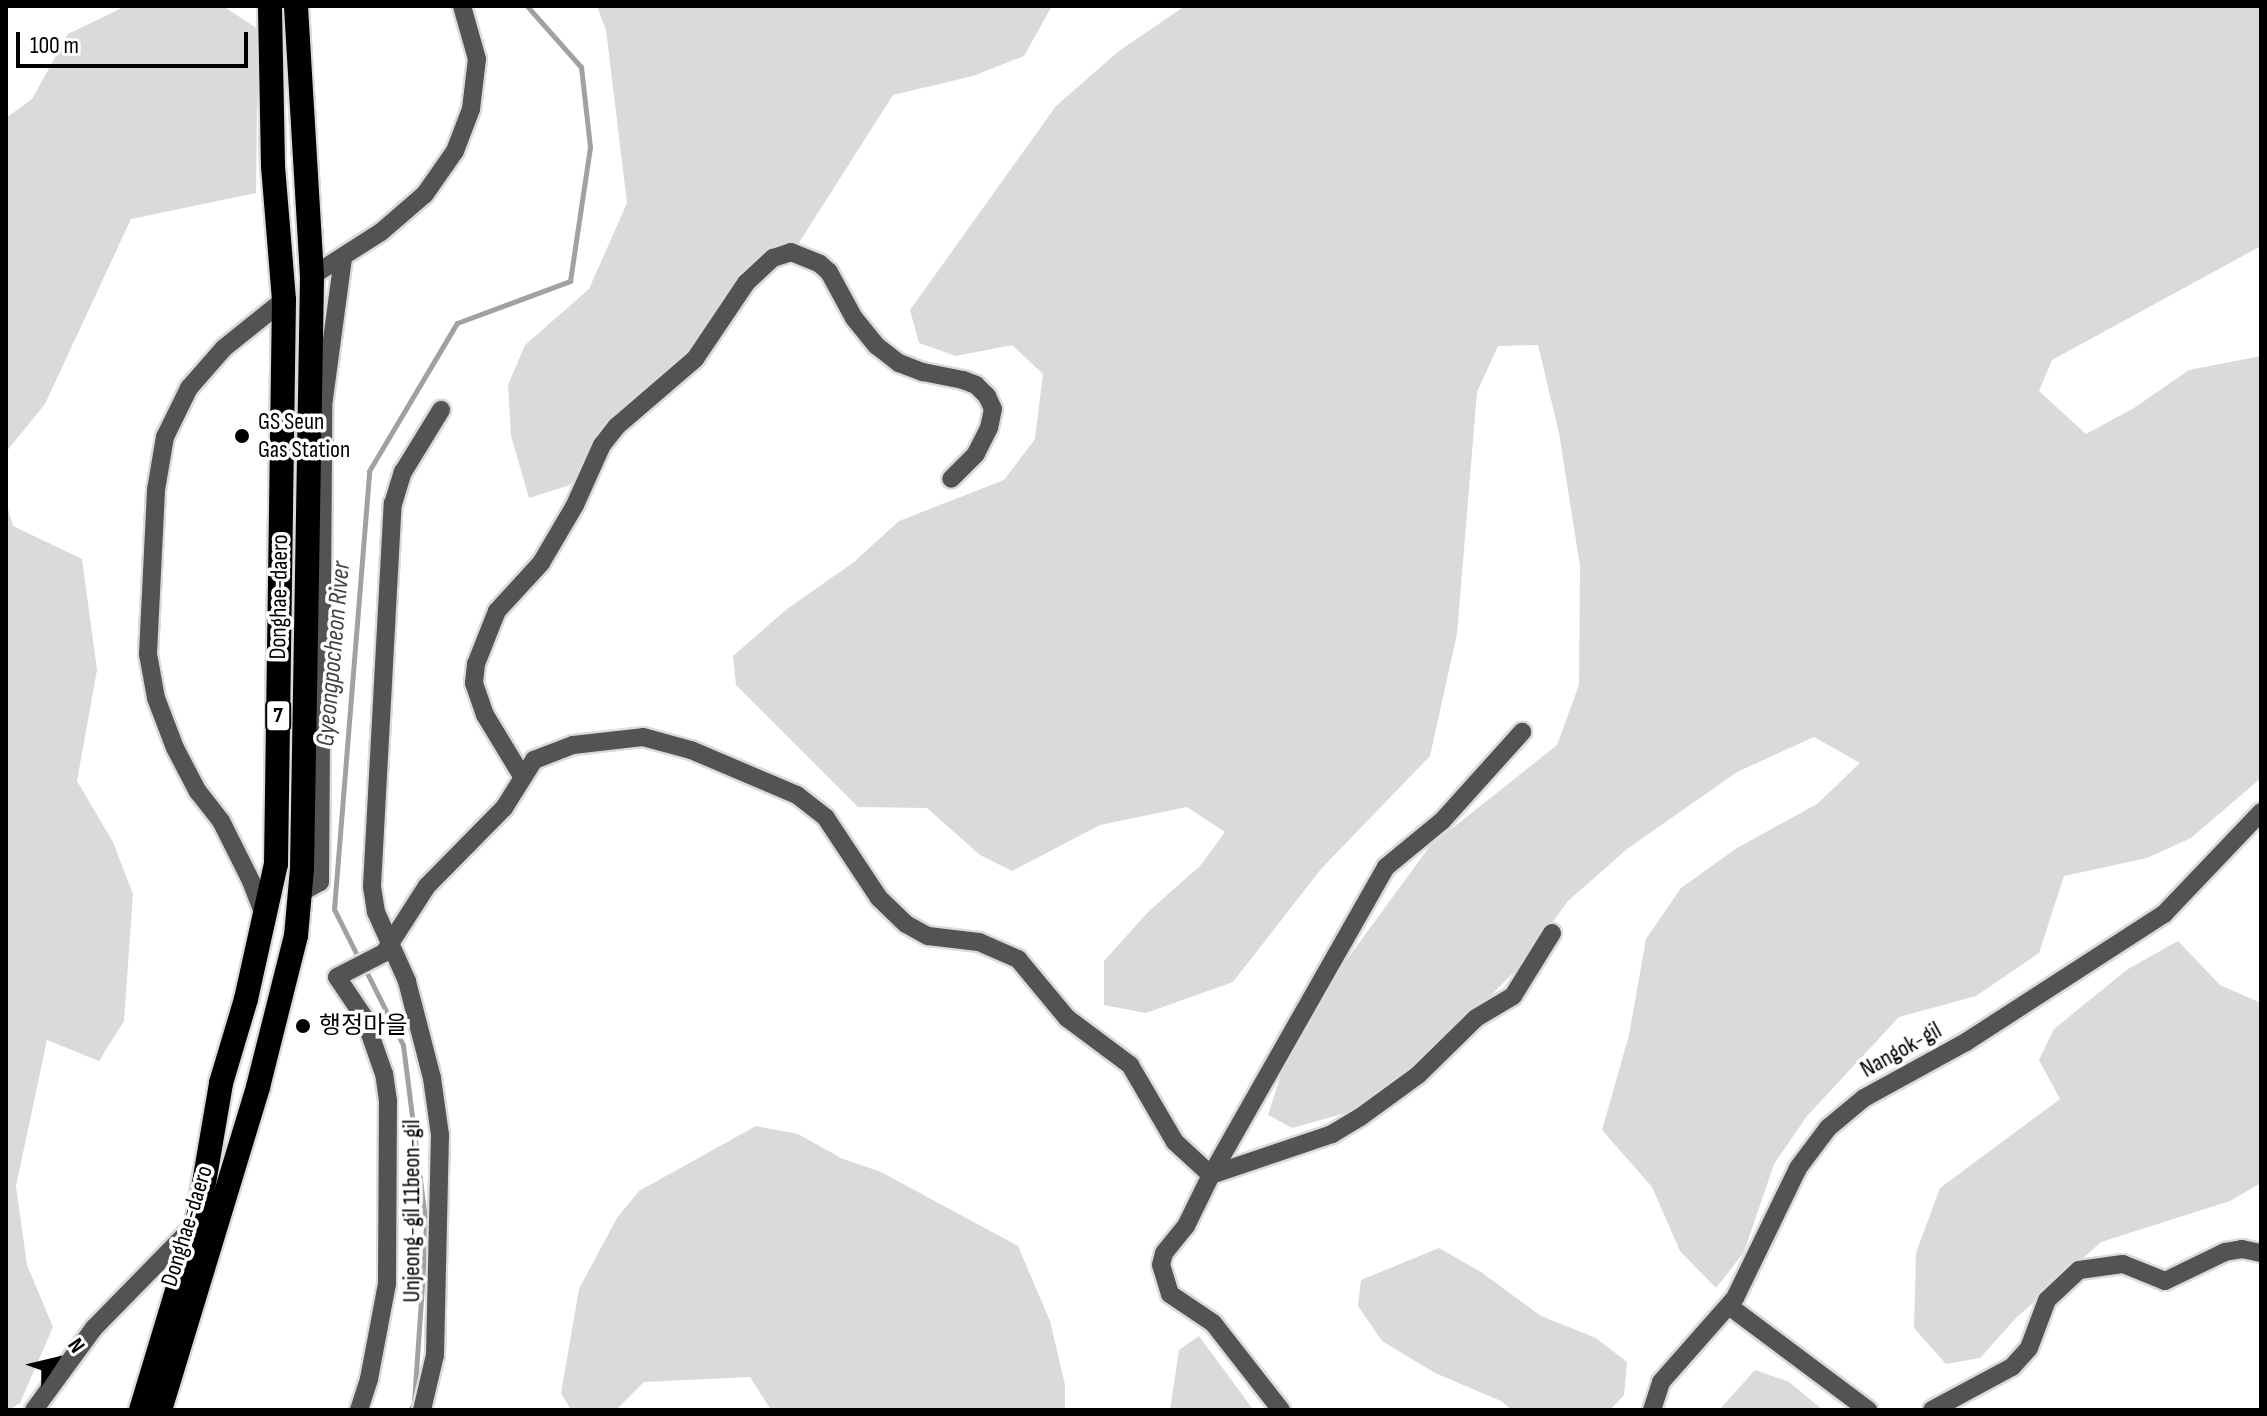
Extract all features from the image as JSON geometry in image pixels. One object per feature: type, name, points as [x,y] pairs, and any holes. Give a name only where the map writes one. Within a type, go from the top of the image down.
[{"type":"highway","name":"Donghae-daero","points":[[141,1410],[197,1224],[221,1083],[246,999],[276,864],[284,300],[273,165],[270,6]]},
{"type":"highway","name":"Donghae-daero","points":[[160,1410],[278,1018],[296,936],[312,276],[296,6]]},
{"type":"street","points":[[312,276],[381,232],[425,194],[455,151],[471,109],[477,59],[462,6]]},
{"type":"street","points":[[522,776],[485,715],[474,683],[476,664],[497,611],[541,563],[575,505],[602,445],[617,426],[695,359],[746,283],[773,258],[791,252],[820,264],[829,272],[854,318],[877,346],[899,363],[923,372],[963,380],[976,385],[987,396],[993,409],[989,428],[976,454],[951,479]]},
{"type":"street","points":[[299,894],[320,882],[323,406],[343,258]]},
{"type":"street","points":[[264,915],[221,821],[198,792],[175,748],[156,698],[148,654],[156,490],[165,437],[197,378],[224,348],[284,300]]},
{"type":"street","name":"Unjeong-gil 11beon-gil","points":[[422,1410],[435,1355],[440,1135],[428,1064],[407,981],[388,948],[376,912],[372,886],[393,504],[403,472],[441,410]]},
{"type":"street","points":[[1281,1410],[1213,1323],[1170,1294],[1163,1280],[1164,1253],[1186,1226],[1211,1175],[1386,867],[1442,821],[1522,732]]},
{"type":"street","points":[[359,1410],[369,1379],[387,1284],[388,1101],[384,1074],[364,1017],[339,981],[388,948],[427,886],[504,808],[534,760],[550,751],[604,740],[643,737],[691,750],[797,795],[826,818],[879,898],[906,924],[928,936],[979,942],[1018,959],[1067,1018],[1130,1065],[1175,1142],[1211,1175]]},
{"type":"street","name":"Nangok-gil","points":[[1652,1410],[1661,1382],[1729,1306],[1798,1168],[1828,1128],[1864,1098],[1966,1042],[2164,914],[2261,812]]},
{"type":"street","points":[[1211,1175],[1332,1134],[1359,1118],[1418,1075],[1476,1018],[1513,996],[1552,933]]},
{"type":"street","points":[[34,1410],[94,1328],[197,1224]]},
{"type":"street","points":[[1932,1410],[2012,1367],[2029,1348],[2047,1300],[2079,1270],[2123,1264],[2165,1281],[2225,1252],[2242,1249],[2261,1253]]},
{"type":"street","points":[[1729,1306],[1868,1410]]},
{"type":"shaded area","points":[[126,6],[223,6],[258,29],[256,193],[131,219],[45,404],[6,452],[6,118],[32,99],[68,34]]},
{"type":"shaded area","points":[[597,6],[1052,6],[1024,56],[973,76],[893,95],[788,260],[719,317],[669,381],[616,428],[570,485],[529,498],[511,436],[508,385],[525,345],[589,289],[627,203],[606,30]]},
{"type":"shaded area","points":[[1185,6],[2261,6],[2261,246],[2052,360],[2039,391],[2086,434],[2134,408],[2189,370],[2261,356],[2261,778],[2191,838],[2147,858],[2064,876],[2039,953],[1976,996],[1899,1017],[1807,1116],[1774,1164],[1744,1252],[1716,1288],[1680,1251],[1652,1187],[1602,1130],[1629,1035],[1646,939],[1681,888],[1737,848],[1817,804],[1860,763],[1814,737],[1737,772],[1627,849],[1568,901],[1522,964],[1409,1078],[1356,1110],[1292,1128],[1268,1115],[1292,1040],[1340,969],[1430,846],[1557,745],[1579,685],[1580,566],[1559,433],[1538,345],[1498,346],[1477,392],[1457,634],[1430,756],[1321,869],[1233,982],[1146,1013],[1104,1005],[1104,961],[1148,912],[1200,866],[1225,832],[1187,807],[1100,825],[1012,871],[980,855],[927,808],[858,807],[736,685],[733,656],[787,609],[854,562],[899,521],[1004,480],[1035,439],[1043,374],[1012,345],[956,356],[919,343],[910,310],[1056,106],[1119,51]]},
{"type":"shaded area","points":[[6,502],[13,526],[82,559],[97,670],[77,781],[113,842],[133,894],[124,1021],[99,1061],[47,1040],[16,1186],[27,1265],[53,1327],[20,1403],[9,1410],[6,1410]]},
{"type":"shaded area","points":[[2178,941],[2220,985],[2261,1003],[2261,1183],[2230,1201],[2101,1242],[2016,1318],[1980,1358],[1946,1364],[1914,1328],[1916,1253],[1940,1188],[2060,1099],[2039,1060],[2054,1029],[2128,969]]},
{"type":"shaded area","points":[[756,1126],[798,1134],[841,1158],[881,1172],[1018,1246],[1050,1321],[1065,1385],[1065,1410],[771,1410],[750,1377],[644,1382],[617,1409],[571,1410],[561,1393],[579,1289],[617,1218],[639,1191]]},
{"type":"shaded area","points":[[1439,1248],[1481,1272],[1541,1316],[1596,1338],[1627,1362],[1624,1395],[1610,1410],[1512,1410],[1501,1401],[1435,1373],[1382,1341],[1358,1306],[1361,1280]]},
{"type":"shaded area","points":[[1199,1336],[1253,1410],[1170,1410],[1179,1350]]},
{"type":"shaded area","points":[[1755,1370],[1789,1382],[1823,1410],[1719,1410]]},
{"type":"waterway","name":"Gyeongpocheon River","points":[[360,961],[334,909],[369,471],[457,323],[570,281],[590,147],[581,67],[527,6]]},
{"type":"waterway","name":"Gyeongpocheon River","points":[[365,969],[403,1045],[426,1226],[414,1404],[410,1410]]},
{"type":"place","name":"GS Seun Gas Station","points":[[242,436]]},
{"type":"place","name":"행정마을","points":[[303,1026]]}]
